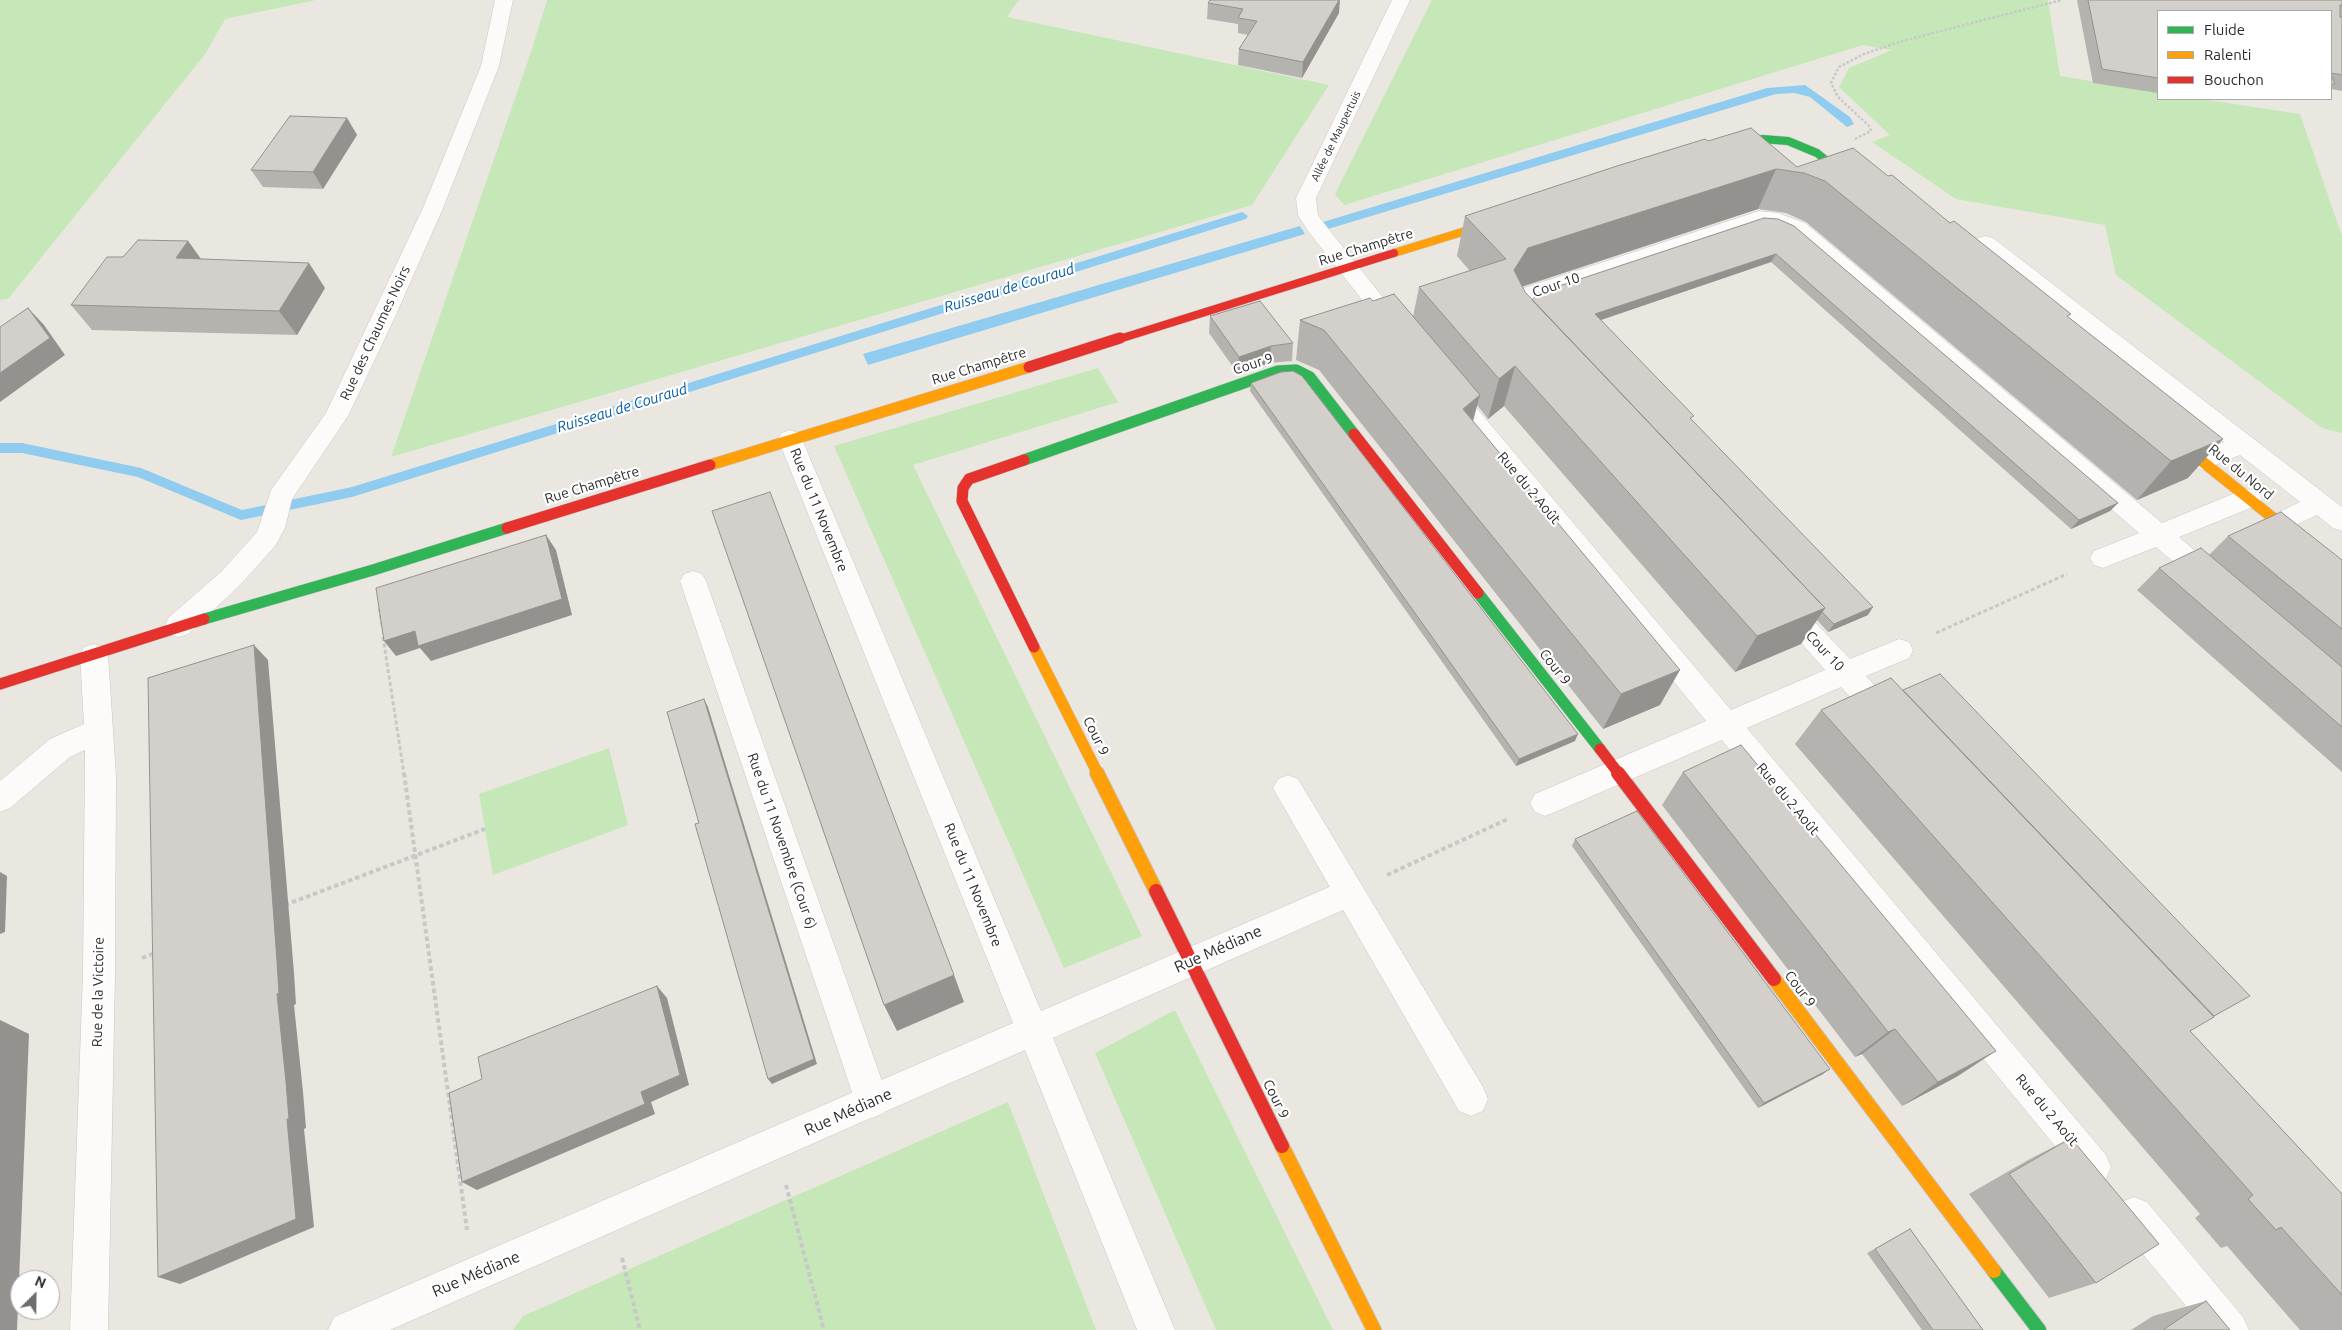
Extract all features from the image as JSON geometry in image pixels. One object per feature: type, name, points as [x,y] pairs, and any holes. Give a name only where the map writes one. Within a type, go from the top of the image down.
[{"type":"street","name":"Rue des Chaumes Noirs","points":[[178,626],[231,578],[266,539],[272,528],[280,497],[336,416],[384,317],[433,208],[490,66],[504,0]]},
{"type":"street","name":"Allée de Maupertuis","points":[[1346,268],[1308,215],[1306,198],[1401,0]]},
{"type":"street","points":[[1715,154],[1762,139],[1788,141],[1817,153],[1860,187]]},
{"type":"street","name":"Rue Champêtre","points":[[0,684],[94,655],[178,626],[373,570],[1507,218]]},
{"type":"street","name":"Cour 10","points":[[1536,340],[1523,326],[1516,309],[1526,295],[1758,218],[1778,220],[1798,228],[2232,598]]},
{"type":"street","points":[[1946,256],[1985,243],[2342,521]]},
{"type":"street","points":[[1346,268],[1416,352]]},
{"type":"street","name":"Cour 9","points":[[1374,1330],[962,501],[962,488],[969,479],[1278,371],[1296,370],[1310,377],[1617,771],[2038,1330]]},
{"type":"street","name":"Rue du 2 Août","points":[[1435,375],[2230,1330]]},
{"type":"street","name":"Rue du Nord","points":[[2164,430],[2342,573]]},
{"type":"street","name":"Rue du 11 Novembre","points":[[790,440],[1156,1330]]},
{"type":"street","points":[[2203,462],[2242,444]]},
{"type":"street","points":[[2103,558],[2248,498]]},
{"type":"street","points":[[2279,523],[2319,503]]},
{"type":"street","name":"Rue du 11 Novembre (Cour 6)","points":[[693,581],[872,1101]]},
{"type":"street","name":"Cour 10","points":[[1765,586],[1906,738]]},
{"type":"street","points":[[1545,803],[1899,650]]},
{"type":"street","name":"Rue de la Victoire","points":[[89,1330],[99,974],[101,776],[94,655]]},
{"type":"street","points":[[0,800],[60,748],[98,731]]},
{"type":"street","points":[[1288,788],[1348,893],[1471,1099]]},
{"type":"street","name":"Rue Médiane","points":[[346,1330],[1348,893]]},
{"type":"path","points":[[1817,153],[1867,135],[1871,131],[1869,126],[1838,97],[1830,83],[1839,67],[1864,54],[1902,41],[2062,0]]},
{"type":"path","points":[[1899,650],[2103,558]]},
{"type":"path","points":[[373,570],[417,856],[473,1276]]},
{"type":"path","points":[[1348,893],[1545,803]]},
{"type":"path","points":[[277,908],[485,829]]},
{"type":"path","points":[[99,974],[165,950]]},
{"type":"path","points":[[786,1184],[788,1198],[824,1330]]},
{"type":"path","points":[[622,1257],[627,1270],[640,1330]]},
{"type":"green space","points":[[0,0],[316,0],[225,19],[206,53],[8,299],[0,300]]},
{"type":"green space","points":[[547,0],[1019,0],[1007,17],[1329,85],[1252,205],[391,457],[532,49]]},
{"type":"green space","points":[[1432,0],[2048,0],[2060,76],[2157,92],[2157,100],[2208,100],[2300,114],[2342,236],[2342,433],[2322,428],[2116,275],[2105,225],[1956,199],[1872,142],[1890,135],[1839,87],[1849,68],[1892,50],[1863,45],[1344,205],[1335,194]]},
{"type":"green space","points":[[1098,368],[1118,402],[913,465],[1142,936],[1064,968],[834,446]]},
{"type":"green space","points":[[609,748],[628,825],[493,875],[479,794]]},
{"type":"green space","points":[[1175,1010],[1333,1330],[1216,1330],[1095,1053]]},
{"type":"green space","points":[[1008,1102],[1096,1330],[513,1330],[523,1316]]},
{"type":"water","points":[[1805,85],[1850,117],[1854,124],[1847,127],[1810,97],[1794,93],[1776,94],[1328,229],[1323,222],[1767,88]]},
{"type":"water","points":[[1300,226],[1305,234],[868,365],[863,354]]},
{"type":"building","points":[[1210,0],[1339,0],[1303,62],[1239,49],[1257,21],[1238,18],[1243,9],[1208,3]]},
{"type":"building","points":[[2088,0],[2342,0],[2340,17],[2342,17],[2342,75],[2332,73],[2332,10],[2157,10],[2157,78],[2102,69]]},
{"type":"building","points":[[290,116],[347,118],[313,172],[251,170]]},
{"type":"building","points":[[1751,128],[1797,167],[1853,148],[1888,176],[1892,175],[1950,223],[1954,221],[2071,314],[2067,316],[2223,439],[2171,461],[1825,181],[1804,173],[1776,169],[1528,248],[1514,270],[1525,292],[1825,608],[1757,636],[1515,366],[1499,379],[1419,287],[1506,259],[1465,216],[1617,166],[1705,139],[1708,141]]},
{"type":"building","points":[[1764,218],[1778,219],[1794,226],[2118,503],[2079,520],[1776,254],[1595,314],[1694,416],[1690,418],[1873,607],[1834,624],[1822,612],[1825,608],[1532,300],[1538,293]]},
{"type":"building","points":[[138,240],[188,241],[176,258],[309,263],[279,311],[71,305],[107,257],[123,257]]},
{"type":"building","points":[[1394,294],[1480,395],[1463,409],[1680,670],[1621,694],[1324,330],[1300,320],[1370,298],[1373,301]]},
{"type":"building","points":[[1260,301],[1293,343],[1271,346],[1239,357],[1210,316]]},
{"type":"building","points":[[28,308],[50,338],[0,373],[0,327]]},
{"type":"building","points":[[1293,371],[1302,376],[1578,734],[1519,759],[1251,383],[1281,372]]},
{"type":"building","points":[[770,492],[954,975],[884,1005],[712,511]]},
{"type":"building","points":[[2281,512],[2342,560],[2342,629],[2228,536]]},
{"type":"building","points":[[546,535],[562,599],[418,646],[415,631],[384,641],[376,588]]},
{"type":"building","points":[[2201,548],[2342,667],[2342,727],[2159,568]]},
{"type":"building","points":[[254,645],[277,961],[279,993],[277,994],[286,1082],[289,1119],[287,1119],[296,1219],[158,1277],[148,678]]},
{"type":"building","points":[[1940,674],[2250,996],[2214,1016],[1903,690]]},
{"type":"building","points":[[1891,678],[2214,1017],[2190,1031],[2342,1194],[2342,1295],[2281,1227],[2276,1230],[2248,1199],[2253,1195],[1821,710]]},
{"type":"building","points":[[704,699],[814,1059],[768,1079],[695,824],[699,823],[667,712]]},
{"type":"building","points":[[1741,745],[1996,1051],[1938,1082],[1895,1029],[1888,1032],[1683,772]]},
{"type":"building","points":[[1637,811],[1830,1069],[1764,1103],[1575,839]]},
{"type":"building","points":[[657,986],[680,1075],[641,1092],[645,1104],[462,1182],[449,1093],[482,1079],[478,1057]]},
{"type":"building","points":[[2071,1138],[2159,1244],[2096,1283],[2009,1174]]},
{"type":"building","points":[[1910,1229],[1983,1330],[1933,1330],[1875,1249]]},
{"type":"building","points":[[2206,1301],[2230,1330],[2163,1330]]},
{"type":"waterway","name":"Ruisseau de Couraud","points":[[0,448],[22,448],[141,473],[241,515],[352,492],[1242,216]]},
{"type":"traffic: fast","points":[[1727,150],[1762,139],[1788,141],[1817,153],[1853,182]]},
{"type":"traffic: fast","points":[[1024,460],[1278,371],[1296,370],[1310,377],[1354,434]]},
{"type":"traffic: fast","points":[[204,619],[373,570],[507,528]]},
{"type":"traffic: fast","points":[[1478,593],[1600,749]]},
{"type":"traffic: fast","points":[[1994,1271],[2039,1330]]},
{"type":"traffic: slow","points":[[1394,253],[1498,221]]},
{"type":"traffic: slow","points":[[710,465],[1029,367]]},
{"type":"traffic: slow","points":[[2173,438],[2342,573]]},
{"type":"traffic: slow","points":[[1034,647],[1156,891]]},
{"type":"traffic: slow","points":[[1774,979],[1994,1271]]},
{"type":"traffic: slow","points":[[1282,1146],[1374,1330]]},
{"type":"traffic: jam","points":[[1029,367],[1394,253]]},
{"type":"traffic: jam","points":[[1354,434],[1478,593]]},
{"type":"traffic: jam","points":[[1024,460],[969,479],[963,488],[962,501],[1034,647]]},
{"type":"traffic: jam","points":[[507,528],[710,465]]},
{"type":"traffic: jam","points":[[0,684],[204,619]]},
{"type":"traffic: jam","points":[[1600,749],[1774,979]]},
{"type":"traffic: jam","points":[[1156,891],[1282,1146]]}]
